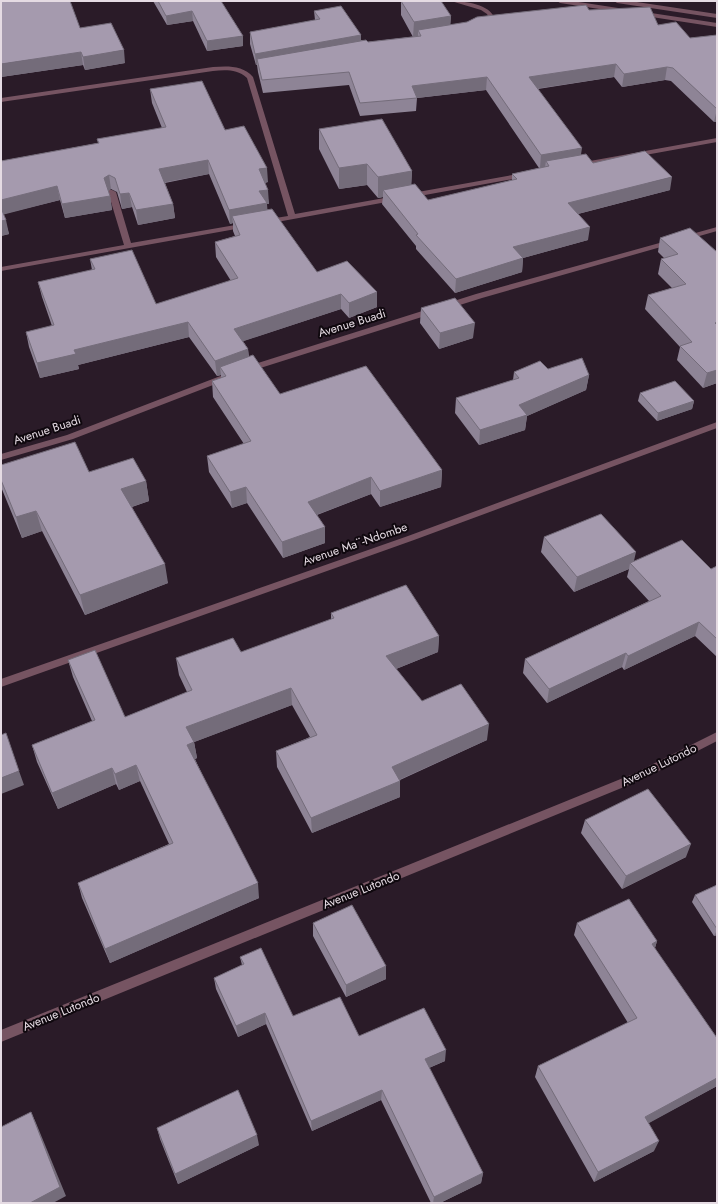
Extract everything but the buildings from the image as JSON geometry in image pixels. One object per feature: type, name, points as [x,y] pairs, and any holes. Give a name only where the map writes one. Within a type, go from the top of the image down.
[{"type":"street","points":[[454,1],[482,9],[490,13],[492,19],[474,28]]},
{"type":"street","points":[[560,1],[717,24]]},
{"type":"street","points":[[617,1],[717,16]]},
{"type":"street","points":[[1,100],[213,69],[227,68],[248,70],[292,217]]},
{"type":"street","points":[[568,167],[717,140]]},
{"type":"street","points":[[1,269],[536,173]]},
{"type":"street","points":[[112,192],[128,246]]},
{"type":"street","name":"Avenue Buadi","points":[[1,457],[70,437],[267,362],[478,296],[717,229]]},
{"type":"street","name":"Avenue Ma¨-Ndombe","points":[[1,683],[411,538],[717,425]]},
{"type":"street","name":"Avenue Lutondo","points":[[1,1036],[637,777],[717,736]]}]
